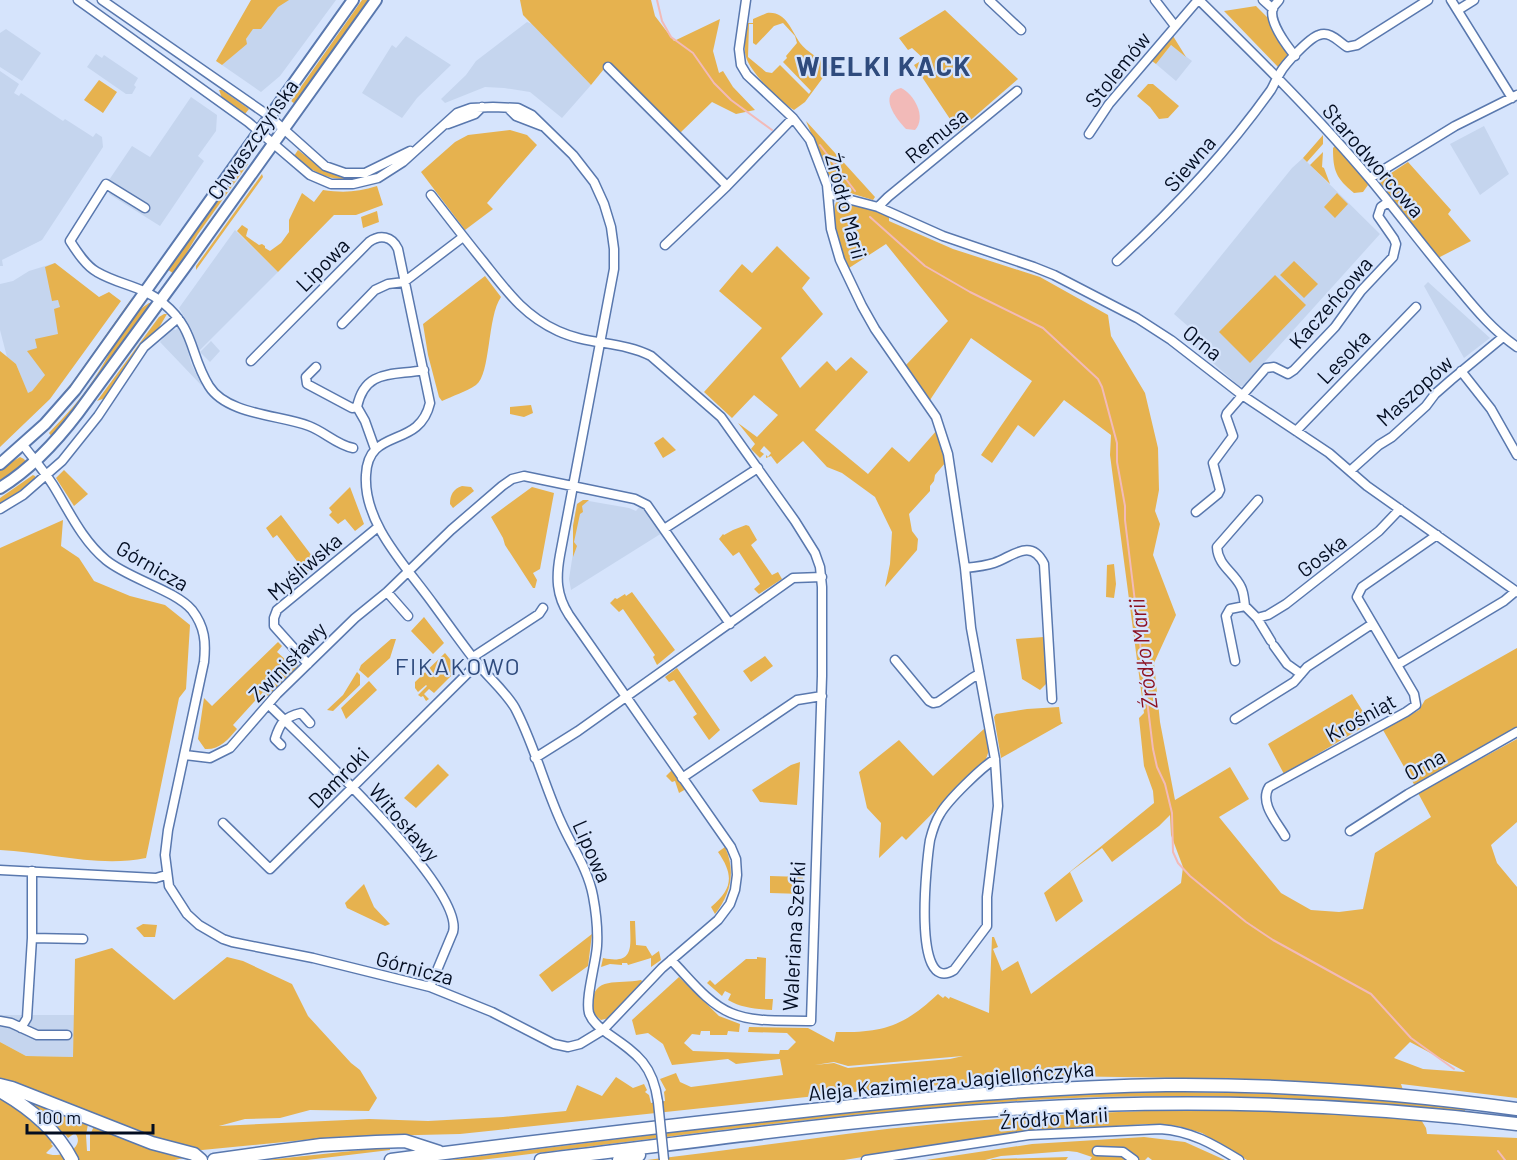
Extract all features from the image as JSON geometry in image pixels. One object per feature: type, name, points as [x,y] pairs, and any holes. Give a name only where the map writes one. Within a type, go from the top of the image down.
[{"type":"highway","points":[[0,1084],[152,1143],[194,1154],[201,1160]]},
{"type":"highway","name":"Aleja Kazimierza Jagiellończyka","points":[[391,1160],[843,1106],[994,1093],[1102,1087],[1201,1085],[1319,1090],[1403,1096],[1517,1109]]},
{"type":"highway","points":[[0,1091],[21,1103],[40,1119],[70,1157]]},
{"type":"highway","name":"Aleja Kazimierza Jagiellończyka","points":[[542,1160],[916,1117],[995,1110],[1126,1104],[1212,1102],[1314,1105],[1412,1112],[1517,1124]]},
{"type":"highway","points":[[213,1160],[321,1146],[405,1141],[443,1153]]},
{"type":"highway","points":[[619,1160],[681,1143]]},
{"type":"main road","name":"Chwaszczyńska","points":[[0,464],[45,424],[75,390],[353,0]]},
{"type":"main road","name":"Chwaszczyńska","points":[[0,488],[35,461],[62,433],[160,301],[376,0]]},
{"type":"street","points":[[78,0],[171,65],[258,131],[310,175],[323,181],[342,185],[364,183],[378,178],[403,162],[419,146]]},
{"type":"street","points":[[102,0],[269,116],[320,162],[334,170],[345,173],[365,173],[419,146]]},
{"type":"street","name":"Źródło Marii","points":[[746,0],[739,49],[741,65],[747,75],[793,118],[810,140],[827,185],[833,242],[849,280],[875,329],[931,409],[940,426],[950,464],[979,674],[995,759],[998,806],[987,897],[987,926],[954,970],[948,974],[942,974],[935,970],[926,948],[925,923],[930,840],[940,814],[950,801],[995,759]]},
{"type":"street","points":[[989,0],[1021,30]]},
{"type":"street","points":[[1155,0],[1175,26]]},
{"type":"street","name":"Stolemów","points":[[1089,134],[1109,104],[1199,0]]},
{"type":"street","name":"Starodworcowa","points":[[1199,0],[1370,178],[1477,312],[1517,347]]},
{"type":"street","points":[[1263,0],[1273,9]]},
{"type":"street","points":[[1279,0],[1273,9],[1273,18],[1278,31],[1295,56]]},
{"type":"street","name":"Siewna","points":[[1117,261],[1156,226],[1204,173],[1272,88],[1281,72],[1311,40],[1322,34],[1331,35],[1347,47],[1357,45],[1428,0]]},
{"type":"street","points":[[1370,178],[1455,126],[1515,97],[1451,0]]},
{"type":"street","points":[[1458,10],[1474,0]]},
{"type":"street","points":[[608,66],[728,186]]},
{"type":"street","name":"Remusa","points":[[878,207],[1017,91]]},
{"type":"street","name":"Górnicza","points":[[23,445],[47,476],[82,532],[97,551],[116,567],[184,602],[201,624],[205,638],[204,662],[168,830],[165,855],[169,886],[187,914],[199,924],[232,942],[313,958],[430,987],[492,1012],[562,1047],[580,1044],[603,1030],[671,960],[718,920],[730,904],[737,875],[736,859],[731,847],[569,615],[559,592],[556,576],[614,269],[611,227],[594,183],[565,147],[542,126],[516,116],[508,108],[471,108],[457,113],[419,146]]},
{"type":"street","points":[[665,245],[728,186],[793,118]]},
{"type":"street","points":[[146,208],[106,184],[70,241],[97,273],[146,290],[178,318],[188,332],[199,366],[209,387],[224,399],[269,417],[307,425],[321,431],[345,447],[354,448]]},
{"type":"street","name":"Orna","points":[[828,194],[878,207],[943,236],[1034,267],[1064,280],[1153,328],[1242,395],[1329,453],[1367,486],[1516,591]]},
{"type":"street","name":"Waleriana Szefki","points":[[431,195],[509,296],[536,319],[560,332],[639,350],[651,356],[716,411],[815,552],[822,577],[822,696],[811,1021],[745,1017],[732,1014],[710,999],[671,960]]},
{"type":"street","name":"Kaczeńcowa","points":[[1196,512],[1220,490],[1213,463],[1233,436],[1226,417],[1242,395],[1269,367],[1275,367],[1288,374],[1294,370],[1335,327],[1361,291],[1389,262],[1396,244],[1393,234],[1378,216],[1379,210],[1388,202]]},
{"type":"street","name":"Lipowa","points":[[251,361],[373,239],[384,237],[394,242],[398,249],[430,397],[428,412],[419,426],[375,449]]},
{"type":"street","points":[[342,324],[375,290],[388,284],[404,282],[463,237]]},
{"type":"street","name":"Lesoka","points":[[1296,430],[1416,307]]},
{"type":"street","points":[[0,509],[23,495],[62,461],[98,416],[144,347],[178,318]]},
{"type":"street","name":"Maszopów","points":[[1350,471],[1379,445],[1392,437],[1461,371],[1503,337]]},
{"type":"street","points":[[316,367],[306,377],[307,384],[352,408],[357,406]]},
{"type":"street","points":[[409,570],[378,527],[369,502],[367,466],[375,449],[357,406],[364,388],[372,379],[382,375],[424,370]]},
{"type":"street","points":[[1461,371],[1491,409],[1517,455]]},
{"type":"street","points":[[664,528],[758,468]]},
{"type":"street","name":"Zwinisławy","points":[[185,755],[210,758],[225,753],[268,705],[355,618],[387,592],[451,530],[508,481],[524,476],[642,502],[664,528],[730,624]]},
{"type":"street","points":[[1258,500],[1217,547],[1219,559],[1241,586],[1245,606],[1257,618],[1287,664],[1301,674]]},
{"type":"street","name":"Goska","points":[[1257,618],[1268,615],[1286,604],[1379,531],[1400,509]]},
{"type":"street","name":"Myśliwska","points":[[308,664],[274,626],[277,610],[378,527]]},
{"type":"street","points":[[1397,665],[1359,603],[1358,591],[1437,535]]},
{"type":"street","points":[[965,568],[997,562],[1019,551],[1028,550],[1041,557],[1044,564],[1052,699]]},
{"type":"street","name":"Lipowa","points":[[409,570],[475,660],[515,708],[529,738],[555,811],[590,880],[597,936],[588,1010],[594,1022],[635,1053],[651,1072],[656,1086],[664,1160]]},
{"type":"street","points":[[535,758],[578,731],[793,578],[822,577]]},
{"type":"street","name":"Krośniąt","points":[[1285,836],[1266,803],[1266,792],[1274,784],[1412,709],[1416,705],[1416,700],[1397,665],[1504,601],[1516,591]]},
{"type":"street","points":[[387,592],[408,616]]},
{"type":"street","points":[[1235,661],[1226,616],[1230,609],[1245,606]]},
{"type":"street","name":"Damroki","points":[[223,823],[270,869],[352,789],[475,660],[539,614],[543,608]]},
{"type":"street","points":[[1235,719],[1294,682],[1307,667],[1372,624]]},
{"type":"street","points":[[895,660],[933,703],[938,702],[979,674]]},
{"type":"street","points":[[682,778],[797,700],[822,696]]},
{"type":"street","name":"Witosławy","points":[[268,705],[383,819],[426,873],[452,911],[455,922],[453,932],[430,987]]},
{"type":"street","points":[[281,745],[275,739],[280,725],[288,716],[301,713],[310,723]]},
{"type":"street","name":"Orna","points":[[1350,831],[1408,794],[1517,732]]},
{"type":"street","points":[[0,870],[156,878],[166,875]]},
{"type":"street","points":[[21,1028],[27,1018],[32,938],[32,871]]},
{"type":"street","points":[[32,938],[83,939]]},
{"type":"street","points":[[0,1022],[11,1023],[37,1035],[67,1035]]},
{"type":"street","name":"Źródło Marii","points":[[866,1160],[1029,1135],[1160,1129],[1184,1132],[1202,1138],[1239,1160]]},
{"type":"street","name":"Źródło Marii","points":[[1097,1151],[1123,1152],[1134,1160]]},
{"type":"shaded area","points":[[251,0],[289,0],[278,7],[261,29],[253,29],[246,39],[247,44],[222,65],[216,61]]},
{"type":"shaded area","points":[[279,0],[336,0],[280,76],[261,92],[222,65],[246,44],[246,39],[268,6]]},
{"type":"shaded area","points":[[362,0],[370,0],[295,104],[291,101]]},
{"type":"shaded area","points":[[520,0],[651,0],[655,16],[674,41],[720,19],[713,51],[719,73],[723,71],[733,87],[755,110],[736,114],[712,102],[680,133],[608,64],[591,85],[523,15]]},
{"type":"shaded area","points":[[1256,6],[1267,17],[1270,15],[1290,56],[1279,68],[1224,11]]},
{"type":"shaded area","points":[[945,10],[1018,79],[958,131],[914,65],[924,59],[912,48],[908,50],[899,38]]},
{"type":"shaded area","points":[[767,13],[779,15],[787,22],[803,46],[830,65],[805,102],[794,110],[766,86],[746,57],[745,40],[748,23],[753,23],[753,19]],"holes":[[[783,23],[795,36],[797,43],[783,62],[811,91],[809,94],[780,65],[772,73],[766,72],[748,57],[749,24],[753,24],[753,43],[756,45],[774,26]]]},
{"type":"shaded area","points":[[527,22],[532,24],[591,85],[562,118],[530,92],[485,87],[445,103],[441,99],[466,75],[476,61]]},
{"type":"shaded area","points":[[6,29],[41,53],[22,81],[0,67],[0,33]]},
{"type":"shaded area","points":[[406,36],[451,65],[417,98],[402,118],[362,93],[392,45],[396,48]]},
{"type":"shaded area","points":[[1173,36],[1186,57],[1171,45],[1156,64],[1152,61]]},
{"type":"shaded area","points":[[1171,45],[1192,61],[1176,81],[1156,64]]},
{"type":"shaded area","points":[[96,54],[102,58],[104,55],[138,78],[132,94],[126,94],[87,67]]},
{"type":"shaded area","points":[[0,71],[19,84],[14,93],[19,96],[21,93],[63,121],[65,119],[93,137],[96,133],[102,137],[103,147],[42,240],[2,260],[3,266],[0,266]]},
{"type":"shaded area","points":[[99,80],[117,92],[103,113],[84,100]]},
{"type":"shaded area","points":[[1148,84],[1153,84],[1179,106],[1168,118],[1159,119],[1137,96]]},
{"type":"shaded area","points":[[901,88],[910,95],[917,106],[920,119],[915,130],[906,129],[894,113],[889,101],[894,91]]},
{"type":"shaded area","points":[[219,90],[249,109],[245,114],[222,98]]},
{"type":"shaded area","points":[[191,97],[217,115],[216,131],[198,156],[204,161],[160,226],[109,194],[115,185],[109,180],[132,146],[150,157]]},
{"type":"shaded area","points":[[806,121],[875,197],[873,200],[837,189],[833,185]]},
{"type":"shaded area","points":[[1484,126],[1509,174],[1480,195],[1450,144]]},
{"type":"shaded area","points":[[510,130],[527,135],[537,145],[487,203],[493,209],[465,230],[421,172],[455,142],[468,135]]},
{"type":"shaded area","points":[[1323,135],[1323,144],[1307,162],[1303,158]]},
{"type":"shaded area","points":[[1335,146],[1366,180],[1368,185],[1363,192],[1354,193],[1339,178],[1334,163],[1333,148]]},
{"type":"shaded area","points":[[298,150],[325,171],[353,179],[328,177],[314,171],[294,156]]},
{"type":"shaded area","points":[[1323,152],[1322,167],[1330,184],[1310,165]]},
{"type":"shaded area","points":[[1303,158],[1380,234],[1243,386],[1239,386],[1188,341],[1198,335],[1174,314],[1292,168]]},
{"type":"shaded area","points":[[243,161],[248,164],[198,234],[174,274],[167,269]]},
{"type":"shaded area","points":[[1408,162],[1451,210],[1448,214],[1471,241],[1438,258],[1409,222],[1379,181]]},
{"type":"shaded area","points":[[262,174],[263,177],[196,270],[196,266]]},
{"type":"shaded area","points":[[377,186],[383,205],[356,215],[334,215],[278,272],[237,231],[242,225],[248,229],[246,236],[270,251],[281,243],[289,232],[289,220],[302,193],[314,202],[323,190],[350,191]]},
{"type":"shaded area","points":[[1337,193],[1348,204],[1335,218],[1324,207]]},
{"type":"shaded area","points":[[842,200],[889,216],[889,221],[953,249],[1040,277],[1108,315],[1111,336],[1145,393],[1158,448],[1159,490],[1155,511],[1160,524],[1153,555],[1176,615],[1154,663],[1160,722],[1175,800],[1230,767],[1249,799],[1219,817],[1281,893],[1311,910],[1339,912],[1363,909],[1375,853],[1431,817],[1418,793],[1517,739],[1517,822],[1491,845],[1497,863],[1517,887],[1517,1098],[1401,1084],[1403,1090],[1247,1079],[1056,1076],[853,1092],[460,1134],[334,1137],[202,1150],[156,1140],[0,1079],[0,1042],[26,1056],[73,1057],[75,959],[112,948],[174,1000],[227,957],[243,961],[292,984],[308,1016],[360,1070],[377,1098],[369,1111],[310,1110],[280,1118],[245,1119],[219,1126],[369,1119],[428,1121],[566,1111],[577,1085],[602,1096],[616,1077],[633,1088],[644,1084],[647,1090],[645,1092],[649,1095],[651,1103],[665,1101],[664,1092],[666,1090],[660,1079],[676,1073],[680,1082],[691,1087],[783,1075],[780,1059],[736,1064],[728,1059],[672,1065],[663,1044],[648,1033],[636,1035],[632,1020],[679,977],[719,1016],[740,1024],[739,1032],[728,1031],[727,1035],[710,1035],[710,1031],[701,1031],[700,1035],[692,1034],[684,1043],[693,1051],[779,1054],[780,1050],[788,1050],[796,1042],[787,1033],[748,1032],[749,1027],[808,1028],[834,1042],[836,1032],[880,1029],[903,1020],[938,994],[943,998],[945,996],[949,999],[950,997],[989,1013],[992,937],[998,947],[993,949],[1002,971],[1018,961],[1031,994],[1181,883],[1183,867],[1171,835],[1170,815],[1112,862],[1102,848],[1070,872],[1083,901],[1056,922],[1044,893],[1154,803],[1153,791],[1144,766],[1139,718],[1144,713],[1110,455],[1111,435],[1064,400],[1034,437],[1018,425],[992,463],[981,455],[1032,381],[971,338],[930,400],[906,365],[948,321],[886,244],[849,268],[835,227],[836,202]],"holes":[[[1410,1042],[1464,1071],[1465,1072],[1423,1069],[1394,1058]],[[963,1056],[848,1068],[834,1063],[815,1065],[834,1062],[848,1066]]]},
{"type":"shaded area","points":[[377,211],[379,222],[363,228],[361,217]]},
{"type":"shaded area","points":[[235,230],[278,272],[199,351],[192,330],[179,308]]},
{"type":"shaded area","points":[[777,246],[810,278],[802,288],[823,314],[781,358],[800,388],[827,361],[836,371],[851,357],[868,372],[815,430],[868,474],[892,447],[909,462],[937,430],[945,463],[935,475],[930,491],[909,514],[912,531],[918,539],[917,550],[885,587],[890,564],[892,532],[875,497],[842,473],[827,467],[803,441],[777,464],[771,456],[766,458],[766,455],[768,457],[771,453],[764,446],[760,451],[764,454],[760,458],[751,449],[755,444],[738,423],[757,437],[778,415],[754,395],[732,418],[704,392],[762,328],[719,291],[742,264],[752,273]]},
{"type":"shaded area","points":[[1294,261],[1318,284],[1304,298],[1280,275]]},
{"type":"shaded area","points":[[55,263],[67,348],[28,394],[16,364],[7,357],[0,330],[0,284],[13,281],[29,271]]},
{"type":"shaded area","points":[[55,263],[99,297],[109,292],[121,301],[50,399],[0,447],[0,351],[16,364],[28,393],[32,391],[45,375],[27,351],[37,348],[35,339],[58,334],[54,309],[60,307],[58,300],[52,301],[45,267]]},
{"type":"shaded area","points":[[1275,275],[1306,305],[1250,363],[1219,332]]},
{"type":"shaded area","points":[[485,276],[501,297],[493,318],[487,358],[481,379],[476,385],[442,401],[428,355],[423,324]]},
{"type":"shaded area","points":[[1428,282],[1490,338],[1464,358],[1424,286]]},
{"type":"shaded area","points":[[132,298],[65,394],[39,423],[74,380]]},
{"type":"shaded area","points":[[149,303],[152,305],[52,437],[49,433],[89,386],[132,318]]},
{"type":"shaded area","points":[[167,314],[157,331],[108,397],[97,401],[159,317]]},
{"type":"shaded area","points":[[178,327],[183,333],[191,363],[202,386],[160,342],[171,329],[176,330]]},
{"type":"shaded area","points":[[211,341],[220,351],[210,362],[200,352]]},
{"type":"shaded area","points":[[531,405],[533,413],[524,417],[510,414],[510,407]]},
{"type":"shaded area","points":[[663,437],[676,450],[663,458],[654,443]]},
{"type":"shaded area","points":[[20,457],[26,462],[24,466],[0,483],[0,469]]},
{"type":"shaded area","points":[[64,470],[88,494],[74,506],[56,478]]},
{"type":"shaded area","points":[[33,475],[36,480],[0,506],[0,498]]},
{"type":"shaded area","points":[[462,486],[471,487],[474,491],[453,508],[450,504],[451,495]]},
{"type":"shaded area","points":[[350,487],[364,524],[355,531],[345,519],[338,524],[329,515],[332,512],[329,508]]},
{"type":"shaded area","points":[[532,487],[554,493],[540,569],[533,573],[537,580],[535,588],[505,545],[491,517]]},
{"type":"shaded area","points":[[583,500],[636,511],[640,506],[651,516],[662,533],[571,590],[569,579],[573,553],[573,526],[577,504]]},
{"type":"shaded area","points":[[583,500],[589,500],[582,506],[583,512],[580,514],[574,542],[577,546],[573,557],[573,526],[577,504]]},
{"type":"shaded area","points":[[281,515],[312,556],[317,553],[322,560],[306,573],[277,535],[273,538],[266,528]]},
{"type":"shaded area","points":[[63,520],[61,546],[79,558],[94,581],[130,596],[165,605],[190,625],[186,689],[179,698],[146,858],[128,861],[91,860],[0,850],[0,548]]},
{"type":"shaded area","points":[[746,525],[749,526],[757,540],[751,545],[772,575],[778,572],[782,579],[759,594],[754,589],[760,584],[739,552],[733,556],[719,539],[723,534]]},
{"type":"shaded area","points":[[1114,564],[1116,584],[1114,598],[1106,597],[1107,565]]},
{"type":"shaded area","points":[[632,592],[675,650],[657,665],[653,657],[655,655],[623,609],[619,612],[610,603],[615,598]]},
{"type":"shaded area","points":[[424,617],[444,643],[433,654],[411,631]]},
{"type":"shaded area","points":[[1044,637],[1048,682],[1040,690],[1022,679],[1016,639]]},
{"type":"shaded area","points":[[391,639],[396,639],[390,658],[368,678],[359,670],[361,665]]},
{"type":"shaded area","points":[[278,642],[282,646],[277,652],[287,661],[292,656],[295,662],[298,660],[298,668],[268,696],[263,692],[233,725],[237,729],[227,740],[215,748],[205,749],[198,739],[204,698],[212,706]]},
{"type":"shaded area","points":[[1517,648],[1517,727],[1415,786],[1383,730],[1419,710],[1425,700]]},
{"type":"shaded area","points":[[445,653],[458,669],[434,693],[429,689],[424,694],[429,699],[426,701],[423,696],[418,695],[427,686],[418,692],[415,682]]},
{"type":"shaded area","points":[[765,656],[773,666],[751,682],[743,671]]},
{"type":"shaded area","points":[[677,668],[720,730],[709,740],[693,717],[697,714],[674,680],[669,682],[665,677]]},
{"type":"shaded area","points":[[357,672],[360,675],[360,685],[333,711],[327,710],[343,695]]},
{"type":"shaded area","points":[[369,681],[377,690],[346,719],[341,708]]},
{"type":"shaded area","points":[[1352,694],[1370,723],[1284,774],[1268,744]]},
{"type":"shaded area","points":[[1059,707],[1063,723],[1001,758],[994,717],[996,714]]},
{"type":"shaded area","points":[[985,728],[989,750],[986,759],[906,840],[902,836],[879,858],[881,823],[867,808],[859,772],[899,740],[933,776]]},
{"type":"shaded area","points":[[800,762],[797,805],[760,802],[752,790],[791,765]]},
{"type":"shaded area","points":[[438,764],[449,775],[416,808],[404,798]]},
{"type":"shaded area","points":[[672,770],[686,789],[679,793],[675,781],[672,782],[666,776]]},
{"type":"shaded area","points":[[725,847],[730,865],[730,882],[725,898],[715,914],[711,907],[724,894],[729,881],[727,868],[718,852]]},
{"type":"shaded area","points":[[770,876],[803,877],[803,894],[770,893]]},
{"type":"shaded area","points":[[364,884],[374,907],[390,924],[385,926],[347,908],[345,903]]},
{"type":"shaded area","points":[[630,921],[635,921],[636,945],[646,946],[652,956],[659,951],[661,960],[651,967],[651,958],[628,965],[622,963],[622,965],[610,964],[601,967],[603,958],[621,959],[626,956],[630,945]]},
{"type":"shaded area","points":[[143,924],[157,925],[155,937],[144,937],[136,928]]},
{"type":"shaded area","points":[[592,934],[588,966],[552,992],[539,975]]},
{"type":"shaded area","points":[[757,957],[766,958],[765,999],[773,999],[772,1010],[749,1008],[733,1003],[728,1000],[731,994],[725,991],[722,996],[707,983],[710,980],[715,985],[746,959],[757,959]]},
{"type":"shaded area","points":[[641,980],[643,982],[609,1018],[601,1020],[593,1013],[595,992],[599,987],[614,982]]},
{"type":"shaded area","points":[[0,1015],[75,1015],[73,1057],[26,1056],[0,1042]]},
{"type":"shaded area","points":[[1150,1092],[1347,1097],[1465,1107],[1465,1111],[1282,1098],[1098,1097],[944,1106],[711,1131],[480,1160],[449,1160],[711,1127],[886,1108],[1062,1095]]},
{"type":"shaded area","points":[[0,1097],[27,1114],[54,1141],[51,1144],[53,1146],[46,1153],[51,1155],[64,1154],[75,1148],[78,1138],[75,1133],[68,1138],[65,1134],[63,1136],[24,1098],[88,1124],[87,1151],[90,1151],[90,1135],[94,1126],[184,1158],[175,1160],[0,1160]]},
{"type":"shaded area","points":[[1196,1109],[1287,1110],[1420,1118],[1427,1134],[1517,1138],[1517,1160],[1247,1160],[1202,1133],[1178,1126],[1149,1124],[1018,1132],[844,1160],[647,1160],[933,1124]]},
{"type":"shaded area","points":[[1144,1137],[1185,1142],[1225,1160],[1152,1160],[1148,1157],[1145,1160],[1137,1160],[1122,1153],[1131,1160],[1090,1160],[1092,1157],[1068,1151],[1001,1156],[985,1160],[926,1160],[1032,1144]]},
{"type":"shaded area","points":[[390,1147],[390,1150],[307,1160],[266,1160]]},
{"type":"shaded area","points":[[1068,1157],[1066,1160],[990,1160],[993,1159]]},
{"type":"waterway","name":"Źródło Marii","points":[[657,0],[662,21],[671,37],[693,53],[714,83],[731,100],[772,130]]},
{"type":"waterway","name":"Źródło Marii","points":[[820,145],[855,191]]},
{"type":"waterway","name":"Źródło Marii","points":[[870,217],[925,266],[970,292],[1043,328],[1098,379],[1102,387],[1117,443],[1117,462],[1125,506],[1153,749],[1172,813],[1173,852],[1178,863],[1190,876],[1246,922],[1273,940],[1371,994],[1411,1038],[1454,1069]]},
{"type":"waterway","name":"Źródło Marii","points":[[1498,1151],[1505,1160]]},
{"type":"district","name":"WIELKI KACK","points":[[884,65]]},
{"type":"district","name":"FIKAKOWO","points":[[458,665]]}]
